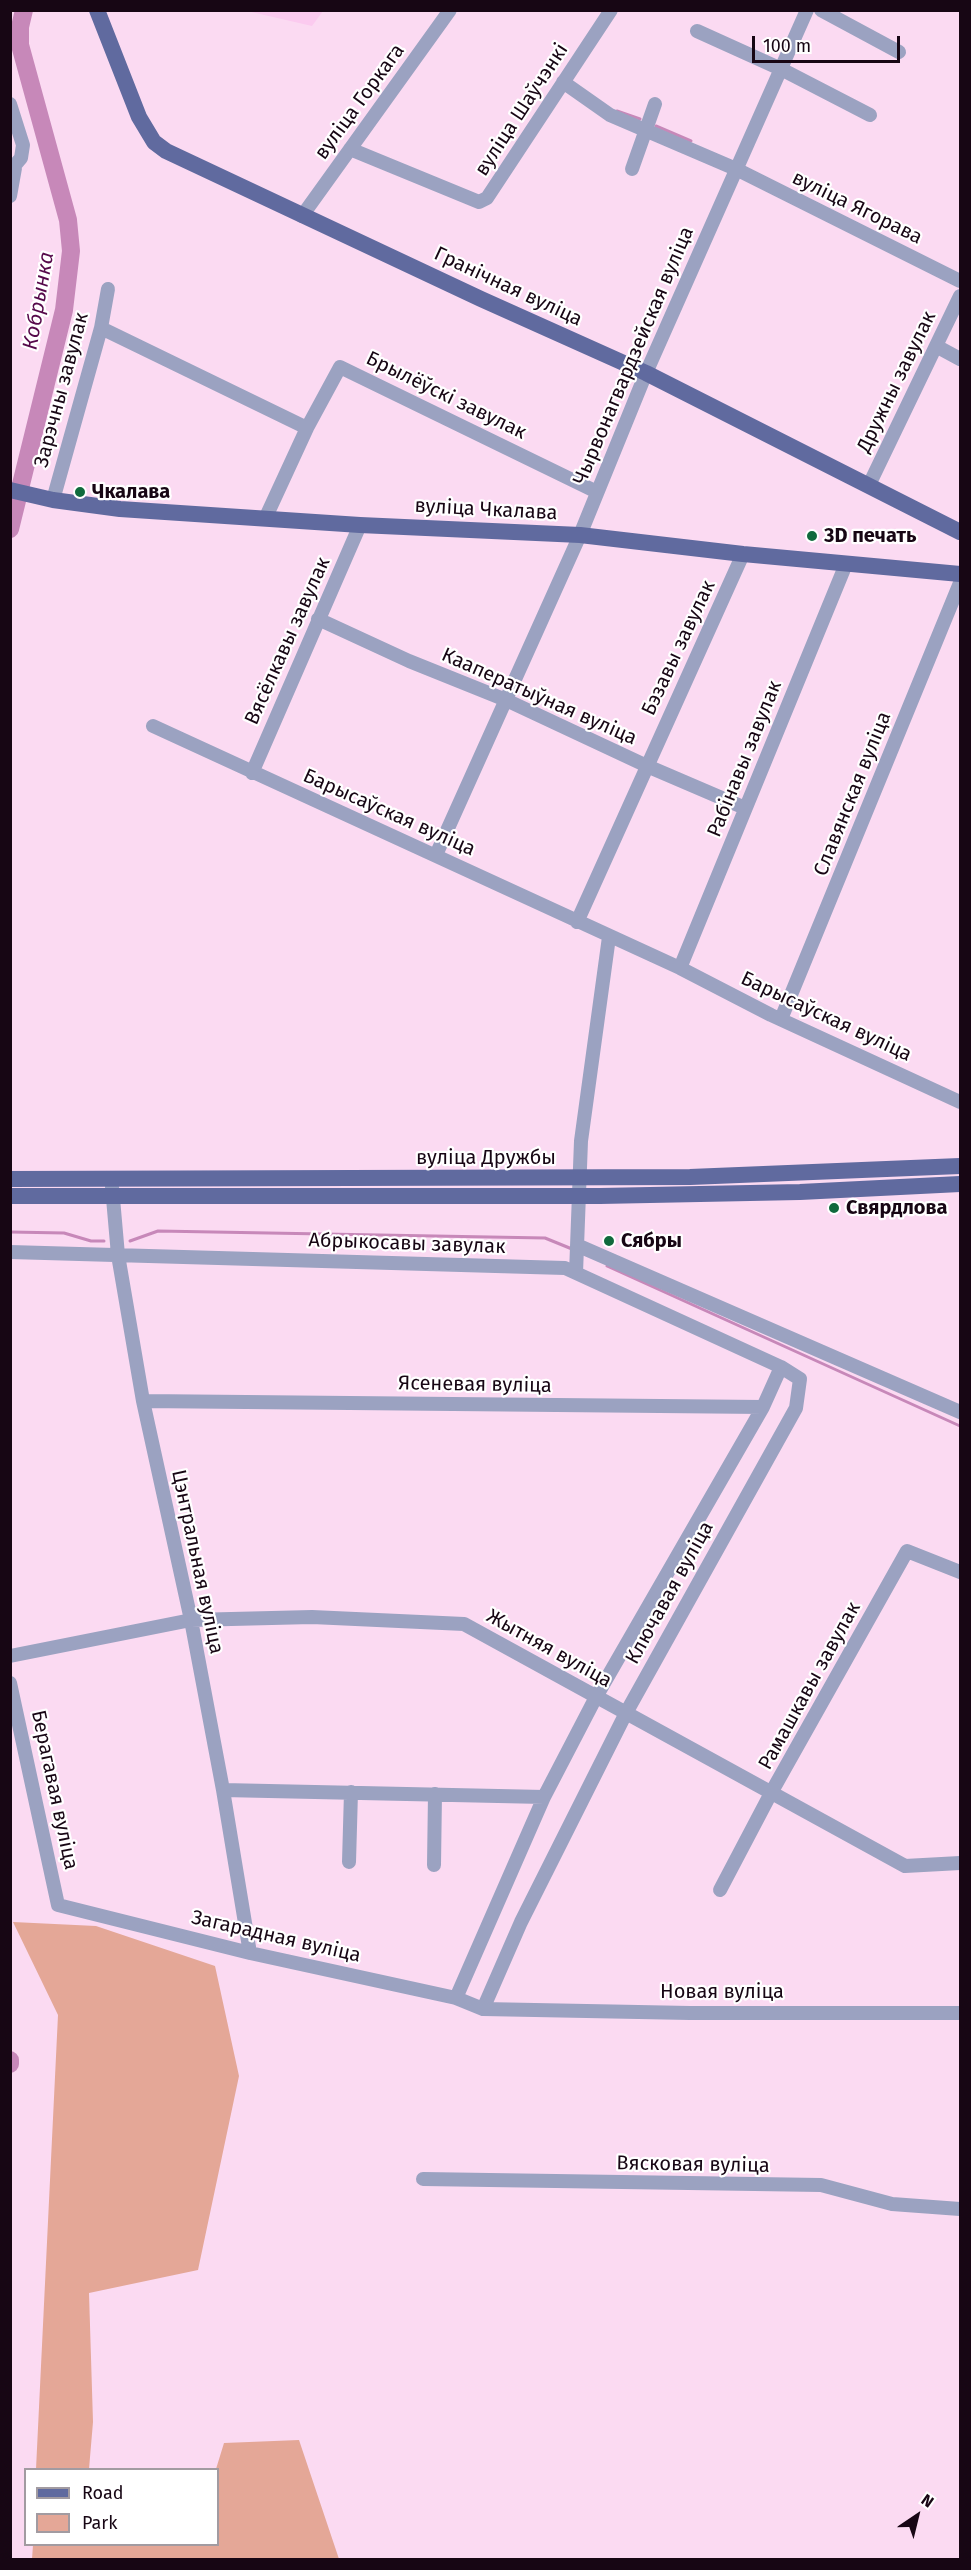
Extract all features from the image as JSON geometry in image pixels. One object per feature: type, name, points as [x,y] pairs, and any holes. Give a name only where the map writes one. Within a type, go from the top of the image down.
[{"type":"main road","name":"Гранічная вуліца","points":[[102,14],[138,115],[158,146],[302,216],[646,373],[960,532]]},
{"type":"main road","name":"вуліца Чкалава","points":[[10,490],[53,500],[120,509],[360,525],[580,535],[743,554],[960,574]]},
{"type":"main road","name":"вуліца Дружбы","points":[[10,1196],[472,1196],[505,1190],[562,1189],[690,1177],[960,1166]]},
{"type":"main road","points":[[924,1185],[960,1178]]},
{"type":"main road","name":"вуліца Дружбы","points":[[10,1179],[214,1179],[800,1192],[960,1184]]},
{"type":"main road","points":[[112,1197],[116,1189],[127,1184],[180,1184],[214,1179]]},
{"type":"street","name":"вуліца Горкага","points":[[302,216],[450,10]]},
{"type":"street","name":"вуліца Шаўчэнкі","points":[[350,149],[479,202],[488,198],[611,10]]},
{"type":"street","name":"Чырвонагвардзейская вуліца","points":[[436,855],[580,535],[646,373],[807,10]]},
{"type":"street","points":[[821,10],[899,52]]},
{"type":"street","points":[[697,31],[781,69],[870,115]]},
{"type":"street","points":[[563,82],[610,115],[736,169]]},
{"type":"street","points":[[10,104],[23,145],[21,158],[13,170],[10,196]]},
{"type":"street","points":[[632,170],[648,130],[655,104]]},
{"type":"street","name":"вуліца Ягорава","points":[[736,169],[960,281]]},
{"type":"street","name":"Зарэчны завулак","points":[[53,500],[100,328],[108,289]]},
{"type":"street","name":"Дружны завулак","points":[[869,485],[960,296]]},
{"type":"street","points":[[100,328],[307,428]]},
{"type":"street","points":[[936,346],[960,359]]},
{"type":"street","name":"Брылёўскі завулак","points":[[266,519],[307,428],[340,367],[597,492]]},
{"type":"street","name":"Вясёлкавы завулак","points":[[252,772],[360,525]]},
{"type":"street","name":"Бэзавы завулак","points":[[577,922],[743,554]]},
{"type":"street","name":"Рабінавы завулак","points":[[680,968],[846,564]]},
{"type":"street","name":"Славянская вуліца","points":[[781,1019],[960,583]]},
{"type":"street","name":"Кааператыўная вуліца","points":[[318,619],[409,661],[506,700],[647,766],[745,808]]},
{"type":"street","name":"Барысаўская вуліца","points":[[153,726],[680,968],[781,1019],[960,1102]]},
{"type":"street","points":[[576,1272],[587,1094],[609,937]]},
{"type":"street","name":"Цэнтральная вуліца","points":[[112,1179],[118,1255],[143,1401],[191,1620],[223,1790],[250,1953]]},
{"type":"street","points":[[579,1246],[960,1412]]},
{"type":"street","name":"Абрыкосавы завулак","points":[[10,1252],[565,1268],[781,1367]]},
{"type":"street","points":[[763,1407],[781,1367]]},
{"type":"street","name":"Ключавая вуліца","points":[[483,2009],[521,1922],[626,1713],[796,1408],[800,1379],[781,1367]]},
{"type":"street","name":"Ясеневая вуліца","points":[[143,1401],[763,1407]]},
{"type":"street","name":"Ключавая вуліца","points":[[456,1998],[544,1797],[596,1697],[763,1407]]},
{"type":"street","name":"Рамашкавы завулак","points":[[720,1890],[771,1793],[907,1551],[960,1572]]},
{"type":"street","name":"Жытняя вуліца","points":[[10,1656],[191,1620],[312,1617],[464,1624],[905,1866],[960,1863]]},
{"type":"street","name":"Берагавая вуліца","points":[[10,1683],[58,1905]]},
{"type":"street","points":[[223,1790],[544,1797]]},
{"type":"street","points":[[349,1862],[351,1792]]},
{"type":"street","points":[[434,1865],[435,1794]]},
{"type":"street","name":"Загарадная вуліца","points":[[58,1905],[250,1953],[456,1998],[483,2009]]},
{"type":"street","name":"Новая вуліца","points":[[483,2009],[690,2013],[960,2013]]},
{"type":"street","name":"Вясковая вуліца","points":[[423,2179],[821,2185],[892,2204],[960,2209]]},
{"type":"shaded area","points":[[323,10],[312,26],[247,11]]},
{"type":"green space","points":[[13,1922],[96,1926],[215,1966],[239,2076],[198,2270],[89,2293],[93,2422],[89,2468],[36,2468],[58,2015]]},
{"type":"green space","points":[[299,2440],[339,2559],[32,2559],[33,2546],[219,2546],[219,2468],[216,2468],[224,2443]]},
{"type":"waterway","name":"Кобрынка","points":[[10,529],[64,310],[71,251],[68,220],[20,45],[20,27],[24,10]]},
{"type":"waterway","points":[[617,111],[640,119]]},
{"type":"waterway","points":[[656,126],[691,141]]},
{"type":"waterway","points":[[130,1241],[158,1231],[545,1238],[572,1249]]},
{"type":"waterway","points":[[10,1232],[64,1233],[91,1241],[104,1241]]},
{"type":"waterway","points":[[607,1266],[960,1426]]},
{"type":"place","name":"Чкалава","points":[[80,492]]},
{"type":"place","name":"3D печать","points":[[812,536]]},
{"type":"place","name":"Свярдлова","points":[[834,1208]]},
{"type":"place","name":"Сябры","points":[[609,1241]]}]
